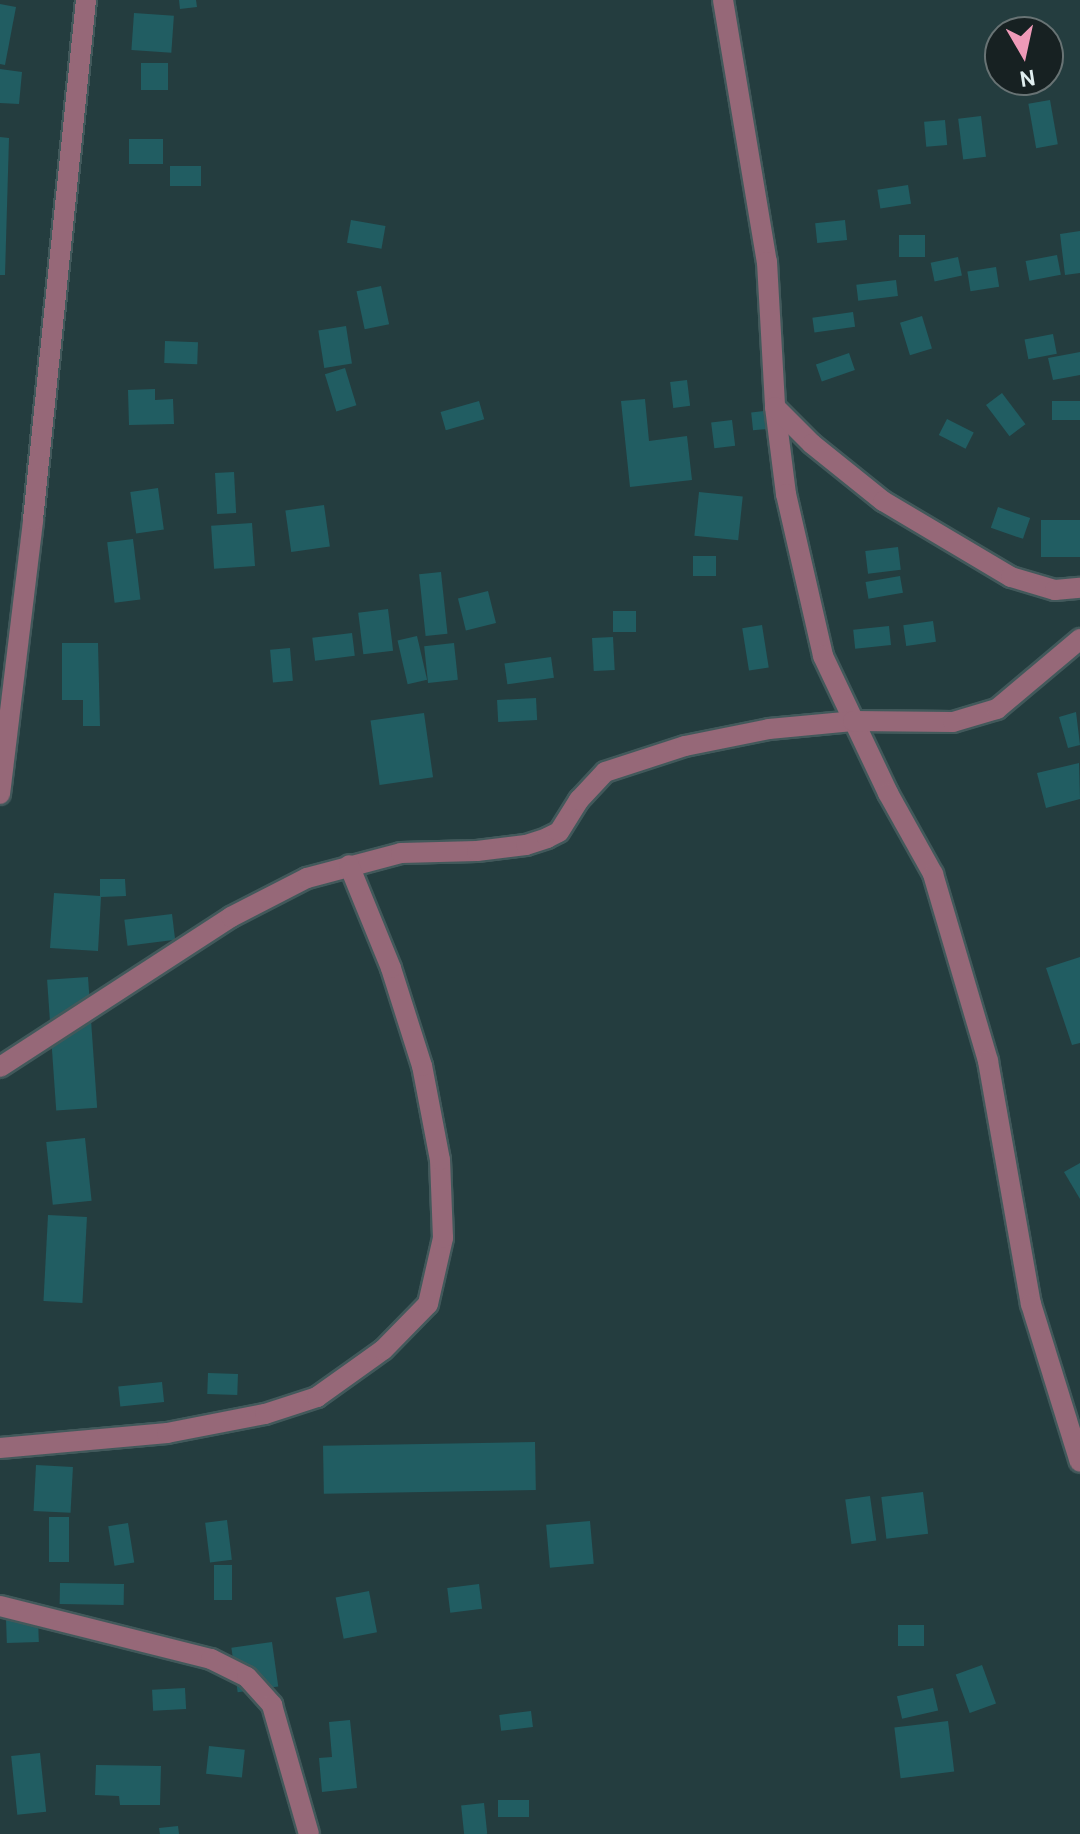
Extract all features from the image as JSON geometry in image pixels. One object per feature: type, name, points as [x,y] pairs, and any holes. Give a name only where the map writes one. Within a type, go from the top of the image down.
[{"type":"street","points":[[0,794],[33,520],[86,0]]},
{"type":"street","points":[[723,0],[767,262],[775,407],[786,494],[823,656],[853,721],[933,874],[988,1061],[1014,1224],[1031,1304],[1080,1462]]},
{"type":"street","points":[[775,407],[812,444],[896,509],[1011,577],[1055,590],[1080,588]]},
{"type":"street","points":[[0,1067],[231,917],[307,878],[401,853],[477,851],[526,845],[559,832],[579,800],[605,772],[685,746],[769,729],[853,721],[953,722],[997,709],[1080,639]]},
{"type":"street","points":[[0,1448],[167,1433],[265,1414],[317,1397],[383,1350],[428,1304],[443,1238],[440,1160],[422,1066],[391,968],[349,865]]},
{"type":"street","points":[[0,1606],[211,1659],[247,1677],[272,1705],[309,1834]]},
{"type":"building","points":[[179,0],[196,0],[197,7],[180,9]]},
{"type":"building","points":[[0,4],[16,7],[5,65],[0,64]]},
{"type":"building","points":[[134,13],[174,16],[171,53],[131,50]]},
{"type":"building","points":[[141,63],[168,63],[168,90],[141,90]]},
{"type":"building","points":[[0,69],[22,72],[19,104],[0,103]]},
{"type":"building","points":[[1050,100],[1058,144],[1036,148],[1028,104]]},
{"type":"building","points":[[981,116],[986,157],[963,159],[958,119]]},
{"type":"building","points":[[945,120],[947,145],[926,147],[924,122]]},
{"type":"building","points":[[0,137],[9,138],[5,275],[0,275]]},
{"type":"building","points":[[129,139],[163,139],[163,164],[129,164]]},
{"type":"building","points":[[170,166],[201,166],[201,186],[170,186]]},
{"type":"building","points":[[908,185],[911,204],[880,209],[877,190]]},
{"type":"building","points":[[351,220],[385,226],[381,249],[347,243]]},
{"type":"building","points":[[845,220],[847,240],[817,243],[815,223]]},
{"type":"building","points":[[1080,231],[1080,273],[1065,275],[1060,234]]},
{"type":"building","points":[[899,235],[925,235],[925,257],[899,257]]},
{"type":"building","points":[[1057,255],[1061,275],[1029,281],[1026,261]]},
{"type":"building","points":[[958,257],[962,276],[935,281],[931,263]]},
{"type":"building","points":[[996,267],[999,287],[970,291],[967,272]]},
{"type":"building","points":[[896,280],[898,296],[858,301],[856,285]]},
{"type":"building","points":[[381,286],[389,324],[365,329],[357,291]]},
{"type":"building","points":[[853,312],[855,327],[814,333],[812,318]]},
{"type":"building","points":[[922,316],[932,349],[910,355],[900,323]]},
{"type":"building","points":[[346,326],[352,364],[324,368],[318,330]]},
{"type":"building","points":[[1053,334],[1057,354],[1028,359],[1025,340]]},
{"type":"building","points":[[165,341],[198,342],[197,364],[164,363]]},
{"type":"building","points":[[1080,352],[1080,375],[1053,380],[1048,358]]},
{"type":"building","points":[[849,353],[855,370],[822,381],[816,364]]},
{"type":"building","points":[[345,368],[356,405],[336,411],[325,374]]},
{"type":"building","points":[[687,380],[690,406],[673,408],[670,382]]},
{"type":"building","points":[[155,389],[155,400],[173,399],[174,424],[129,425],[128,390]]},
{"type":"building","points":[[1002,393],[1025,424],[1009,436],[986,405]]},
{"type":"building","points":[[645,399],[649,441],[687,436],[692,480],[630,487],[621,401]]},
{"type":"building","points":[[479,401],[484,419],[446,430],[441,412]]},
{"type":"building","points":[[1052,401],[1080,401],[1080,420],[1052,420]]},
{"type":"building","points":[[784,409],[786,427],[753,430],[751,412]]},
{"type":"building","points":[[947,419],[974,433],[966,449],[939,435]]},
{"type":"building","points":[[732,420],[735,446],[714,448],[711,423]]},
{"type":"building","points":[[234,472],[236,513],[217,514],[215,473]]},
{"type":"building","points":[[158,488],[164,530],[136,533],[130,492]]},
{"type":"building","points":[[699,492],[743,497],[738,540],[694,536]]},
{"type":"building","points":[[324,505],[330,547],[291,552],[285,510]]},
{"type":"building","points":[[998,507],[1030,518],[1023,539],[991,528]]},
{"type":"building","points":[[1041,520],[1080,520],[1080,557],[1041,557]]},
{"type":"building","points":[[252,523],[255,566],[214,569],[211,526]]},
{"type":"building","points":[[133,539],[140,600],[115,603],[107,542]]},
{"type":"building","points":[[898,547],[901,570],[868,574],[865,551]]},
{"type":"building","points":[[693,556],[716,556],[716,576],[693,576]]},
{"type":"building","points":[[441,572],[447,634],[426,636],[419,574]]},
{"type":"building","points":[[900,576],[903,593],[868,599],[866,582]]},
{"type":"building","points":[[488,591],[496,623],[466,631],[458,598]]},
{"type":"building","points":[[388,609],[393,651],[363,654],[358,613]]},
{"type":"building","points":[[613,611],[636,611],[636,632],[613,632]]},
{"type":"building","points":[[933,621],[936,642],[906,646],[903,625]]},
{"type":"building","points":[[762,625],[769,667],[749,671],[742,628]]},
{"type":"building","points":[[889,626],[891,645],[855,649],[853,630]]},
{"type":"building","points":[[352,633],[355,656],[315,661],[312,638]]},
{"type":"building","points":[[417,636],[427,680],[408,684],[398,640]]},
{"type":"building","points":[[613,637],[615,670],[594,671],[592,638]]},
{"type":"building","points":[[62,643],[98,643],[100,726],[83,726],[83,700],[62,700]]},
{"type":"building","points":[[454,643],[458,680],[428,683],[424,646]]},
{"type":"building","points":[[290,648],[293,681],[273,683],[270,650]]},
{"type":"building","points":[[551,657],[554,678],[507,684],[504,664]]},
{"type":"building","points":[[536,698],[537,720],[498,722],[497,700]]},
{"type":"building","points":[[1076,712],[1080,745],[1068,748],[1059,717]]},
{"type":"building","points":[[424,713],[433,777],[380,785],[371,721]]},
{"type":"building","points":[[1079,763],[1080,799],[1046,808],[1037,773]]},
{"type":"building","points":[[100,879],[125,879],[126,896],[101,897],[98,951],[50,948],[54,893],[100,896]]},
{"type":"building","points":[[172,914],[175,940],[128,946],[124,920]]},
{"type":"building","points":[[1080,957],[1080,1043],[1072,1045],[1046,968]]},
{"type":"building","points":[[88,977],[97,1108],[56,1111],[47,980]]},
{"type":"building","points":[[85,1138],[92,1201],[53,1205],[46,1142]]},
{"type":"building","points":[[1080,1163],[1080,1199],[1064,1172]]},
{"type":"building","points":[[48,1215],[87,1217],[82,1303],[43,1301]]},
{"type":"building","points":[[208,1373],[238,1374],[237,1395],[207,1394]]},
{"type":"building","points":[[162,1382],[164,1402],[120,1406],[118,1387]]},
{"type":"building","points":[[535,1442],[536,1490],[324,1494],[323,1446]]},
{"type":"building","points":[[36,1465],[73,1467],[71,1513],[34,1511]]},
{"type":"building","points":[[923,1492],[928,1534],[886,1539],[881,1497]]},
{"type":"building","points":[[870,1496],[876,1541],[852,1544],[845,1499]]},
{"type":"building","points":[[49,1517],[69,1517],[69,1562],[49,1562]]},
{"type":"building","points":[[227,1520],[232,1560],[210,1562],[205,1523]]},
{"type":"building","points":[[590,1521],[594,1564],[550,1568],[546,1525]]},
{"type":"building","points":[[128,1523],[134,1563],[115,1566],[108,1526]]},
{"type":"building","points":[[214,1565],[232,1565],[232,1600],[214,1600]]},
{"type":"building","points":[[60,1583],[124,1584],[124,1605],[60,1604]]},
{"type":"building","points":[[479,1584],[482,1609],[450,1613],[447,1588]]},
{"type":"building","points":[[369,1591],[377,1632],[344,1639],[336,1597]]},
{"type":"building","points":[[38,1618],[39,1642],[7,1643],[6,1619]]},
{"type":"building","points":[[898,1625],[924,1625],[924,1646],[898,1646]]},
{"type":"building","points":[[272,1642],[278,1687],[238,1692],[231,1648]]},
{"type":"building","points":[[982,1665],[996,1704],[970,1713],[956,1675]]},
{"type":"building","points":[[185,1688],[186,1709],[153,1711],[152,1690]]},
{"type":"building","points":[[933,1688],[938,1710],[902,1719],[897,1696]]},
{"type":"building","points":[[531,1711],[533,1727],[501,1731],[499,1715]]},
{"type":"building","points":[[350,1720],[357,1788],[322,1792],[319,1758],[332,1757],[329,1722]]},
{"type":"building","points":[[948,1721],[954,1772],[901,1778],[894,1728]]},
{"type":"building","points":[[209,1746],[245,1750],[242,1778],[206,1774]]},
{"type":"building","points":[[40,1753],[46,1812],[17,1815],[11,1756]]},
{"type":"building","points":[[96,1765],[161,1766],[160,1805],[120,1805],[119,1796],[95,1795]]},
{"type":"building","points":[[498,1800],[529,1800],[529,1817],[498,1817]]},
{"type":"building","points":[[484,1803],[487,1834],[464,1834],[461,1805]]},
{"type":"building","points":[[178,1826],[179,1834],[160,1834],[159,1828]]}]
